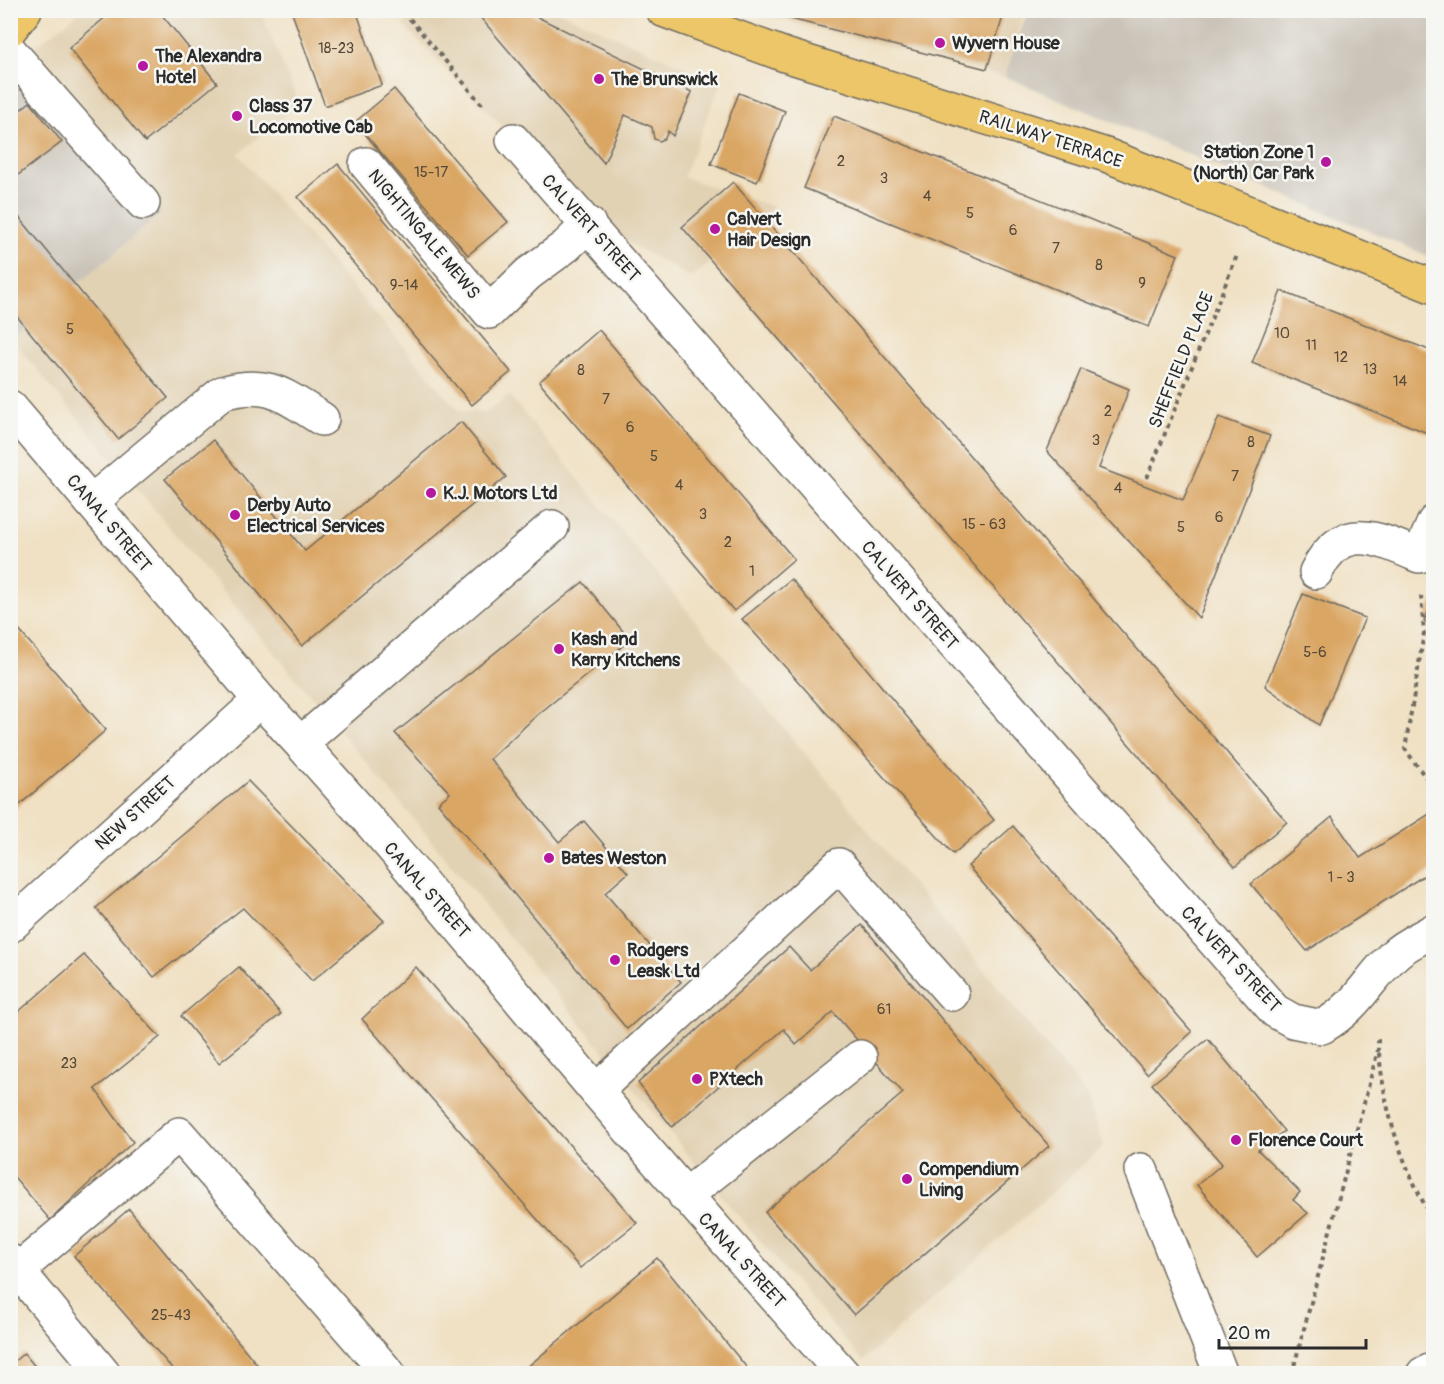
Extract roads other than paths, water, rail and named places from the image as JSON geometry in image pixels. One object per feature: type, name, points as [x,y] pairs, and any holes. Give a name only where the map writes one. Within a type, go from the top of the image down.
[{"type":"main road","points":[[10,29],[25,10]]},
{"type":"main road","name":"RAILWAY TERRACE","points":[[682,14],[785,55],[1106,155],[1434,287]]},
{"type":"street","points":[[10,51],[143,203]]},
{"type":"street","name":"CALVERT STREET","points":[[513,141],[589,224],[1275,1011],[1293,1021],[1322,1027],[1343,1015],[1395,954],[1434,930]]},
{"type":"street","name":"NIGHTINGALE MEWS","points":[[366,164],[489,312],[528,274],[566,246],[589,224]]},
{"type":"street","points":[[91,502],[222,393],[246,386],[275,390],[322,419]]},
{"type":"street","name":"CANAL STREET","points":[[10,407],[260,700],[301,743],[686,1197],[843,1374]]},
{"type":"street","points":[[1316,572],[1325,554],[1344,540],[1363,537],[1387,542],[1419,556],[1434,522]]},
{"type":"street","points":[[301,743],[552,527]]},
{"type":"street","name":"NEW STREET","points":[[10,926],[260,700]]},
{"type":"street","points":[[596,1091],[839,865],[952,994]]},
{"type":"street","points":[[686,1197],[860,1058]]},
{"type":"street","points":[[104,1374],[14,1266],[179,1134],[389,1374]]},
{"type":"street","points":[[1141,1170],[1221,1374]]},
{"type":"street","points":[[1424,1374],[1434,1369]]},
{"type":"place","name":"Wyvern House","points":[[940,43]]},
{"type":"place","name":"The Alexandra Hotel","points":[[143,66]]},
{"type":"place","name":"The Brunswick","points":[[599,79]]},
{"type":"place","name":"Class 37 Locomotive Cab","points":[[237,116]]},
{"type":"place","name":"Station Zone 1 (North) Car Park","points":[[1326,162]]},
{"type":"place","name":"Calvert Hair Design","points":[[715,229]]},
{"type":"place","name":"K.J. Motors Ltd","points":[[431,493]]},
{"type":"place","name":"Derby Auto Electrical Services","points":[[235,515]]},
{"type":"place","name":"Kash and Karry Kitchens","points":[[559,649]]},
{"type":"place","name":"Bates Weston","points":[[549,858]]},
{"type":"place","name":"Rodgers Leask Ltd","points":[[615,960]]},
{"type":"place","name":"PXtech","points":[[697,1079]]},
{"type":"place","name":"Florence Court","points":[[1236,1140]]},
{"type":"place","name":"Compendium Living","points":[[907,1179]]}]
